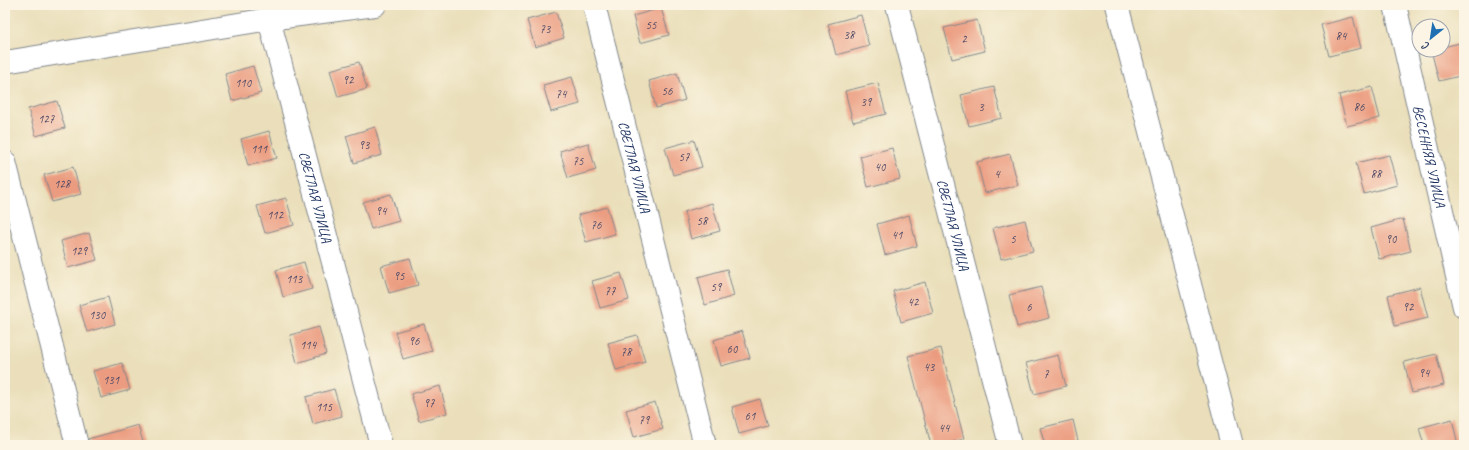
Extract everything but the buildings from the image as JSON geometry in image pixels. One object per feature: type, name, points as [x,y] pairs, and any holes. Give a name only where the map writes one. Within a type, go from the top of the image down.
[{"type":"street","points":[[5,62],[269,19],[375,5]]},
{"type":"street","name":"СВЕТЛАЯ УЛИЦА","points":[[594,5],[705,445]]},
{"type":"street","name":"СВЕТЛАЯ УЛИЦА","points":[[897,5],[1010,445]]},
{"type":"street","points":[[1117,5],[1232,445]]},
{"type":"street","name":"ВЕСЕННЯЯ УЛИЦА","points":[[1395,5],[1464,307]]},
{"type":"street","name":"СВЕТЛАЯ УЛИЦА","points":[[269,19],[381,445]]},
{"type":"street","points":[[5,162],[77,445]]}]
